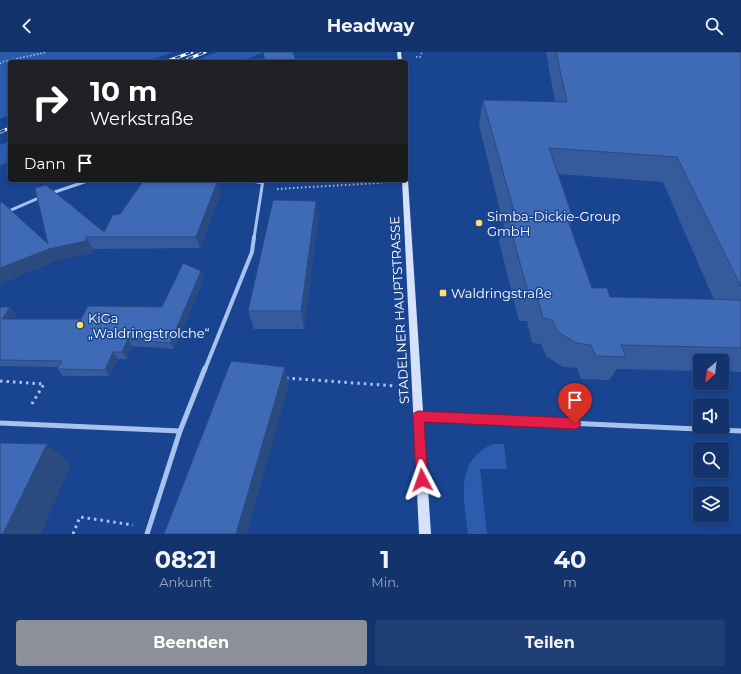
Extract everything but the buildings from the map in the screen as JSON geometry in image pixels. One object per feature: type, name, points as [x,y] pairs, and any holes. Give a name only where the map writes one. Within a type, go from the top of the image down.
[{"type":"main road","name":"STADELNER HAUPTSTRASSE","points":[[405,182],[425,534]]},
{"type":"street","points":[[0,215],[35,199],[84,182]]},
{"type":"street","points":[[147,534],[180,431],[252,252],[262,182]]},
{"type":"street","points":[[418,416],[741,431]]},
{"type":"street","points":[[0,423],[180,431]]},
{"type":"path","points":[[11,60],[47,52]]},
{"type":"path","points":[[420,57],[422,52]]},
{"type":"path","points":[[261,190],[382,182]]},
{"type":"path","points":[[282,377],[416,388]]},
{"type":"path","points":[[0,381],[44,384],[20,424]]},
{"type":"path","points":[[73,534],[80,517],[149,527]]},
{"type":"shaded area","points":[[0,52],[174,52],[149,60],[8,60],[8,116],[0,119]]},
{"type":"shaded area","points":[[218,52],[264,52],[244,60],[197,60]]},
{"type":"shaded area","points":[[8,142],[8,162],[0,166],[0,145]]},
{"type":"shaded area","points":[[493,444],[504,444],[507,469],[480,469],[487,534],[468,534],[464,495],[464,483],[467,471],[472,460],[481,451]]},
{"type":"railway","points":[[170,60],[192,52]]},
{"type":"railway","points":[[188,59],[205,52]]},
{"type":"railway","points":[[0,132],[8,129]]},
{"type":"place","name":"Simba-Dickie-Group GmbH","points":[[479,223]]},
{"type":"place","name":"Waldringstraße","points":[[443,293]]},
{"type":"place","name":"KiGa „Waldringstrolche“","points":[[80,325]]},
{"type":"route","points":[[422,480],[418,416],[575,424]]}]
